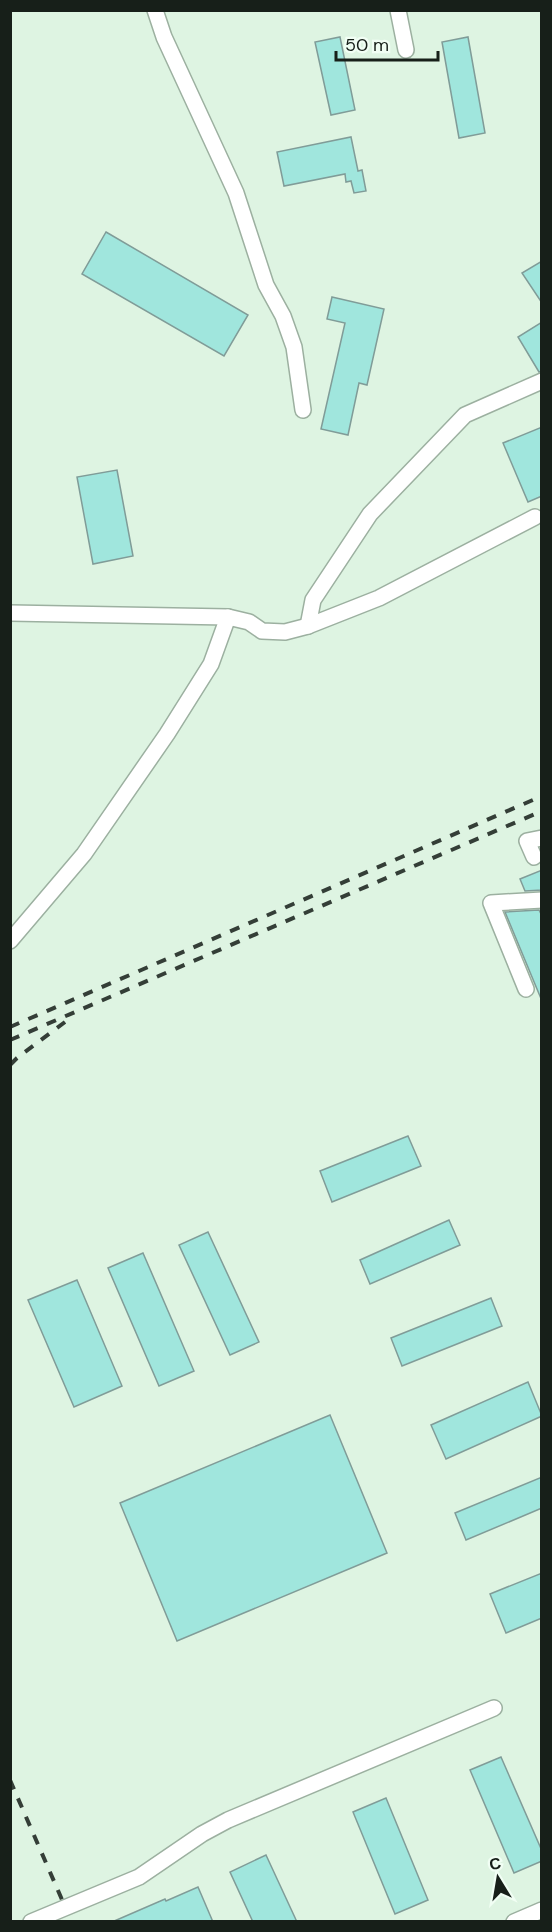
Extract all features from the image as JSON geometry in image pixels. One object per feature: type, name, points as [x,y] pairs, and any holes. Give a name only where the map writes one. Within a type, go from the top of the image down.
[{"type":"street","points":[[155,10],[164,37],[236,193],[266,285],[283,316],[294,347],[303,410]]},
{"type":"street","points":[[398,10],[406,50]]},
{"type":"street","points":[[308,626],[312,600],[370,514],[449,431],[465,415],[542,381]]},
{"type":"street","points":[[10,613],[228,617],[249,622],[262,631],[285,632],[308,626],[379,598],[535,517]]},
{"type":"street","points":[[10,940],[84,854],[167,734],[211,664],[228,617]]},
{"type":"street","points":[[534,857],[527,841],[542,838]]},
{"type":"street","points":[[526,989],[490,903],[542,900]]},
{"type":"street","points":[[31,1922],[139,1877],[202,1834],[228,1820],[494,1708]]},
{"type":"street","points":[[514,1922],[542,1910]]},
{"type":"building","points":[[340,37],[355,110],[331,115],[315,42]]},
{"type":"building","points":[[468,37],[485,133],[459,138],[442,42]]},
{"type":"building","points":[[351,137],[358,171],[362,170],[366,191],[354,193],[351,181],[346,182],[345,174],[284,186],[277,152]]},
{"type":"building","points":[[106,232],[248,315],[224,356],[82,274]]},
{"type":"building","points":[[542,261],[542,303],[522,273]]},
{"type":"building","points":[[332,297],[384,309],[367,385],[359,383],[348,435],[321,429],[345,323],[327,319]]},
{"type":"building","points":[[542,322],[542,371],[539,372],[518,337]]},
{"type":"building","points":[[542,427],[542,496],[528,502],[503,443]]},
{"type":"building","points":[[117,470],[133,556],[93,564],[77,477]]},
{"type":"building","points":[[542,870],[542,890],[525,891],[520,879]]},
{"type":"building","points":[[539,910],[542,916],[542,1001],[505,912]]},
{"type":"building","points":[[408,1136],[421,1166],[332,1202],[320,1171]]},
{"type":"building","points":[[449,1220],[460,1245],[370,1284],[360,1260]]},
{"type":"building","points":[[208,1232],[259,1342],[230,1355],[179,1245]]},
{"type":"building","points":[[143,1253],[194,1371],[159,1386],[108,1268]]},
{"type":"building","points":[[77,1280],[122,1386],[74,1407],[28,1300]]},
{"type":"building","points":[[491,1298],[502,1326],[402,1366],[391,1338]]},
{"type":"building","points":[[528,1382],[542,1416],[446,1459],[431,1425]]},
{"type":"building","points":[[330,1415],[387,1553],[177,1641],[120,1503]]},
{"type":"building","points":[[542,1477],[542,1508],[466,1540],[455,1513]]},
{"type":"building","points":[[542,1573],[542,1618],[506,1633],[490,1594]]},
{"type":"building","points":[[501,1757],[542,1851],[542,1861],[514,1873],[470,1770]]},
{"type":"building","points":[[386,1798],[428,1900],[395,1914],[353,1812]]},
{"type":"building","points":[[266,1855],[297,1922],[253,1922],[230,1872]]},
{"type":"building","points":[[198,1887],[213,1922],[112,1922],[165,1899],[166,1901]]},
{"type":"railway","points":[[10,1027],[542,796]]},
{"type":"railway","points":[[10,1040],[542,811]]},
{"type":"railway","points":[[10,1065],[65,1022]]},
{"type":"railway","points":[[10,1780],[63,1902]]}]
